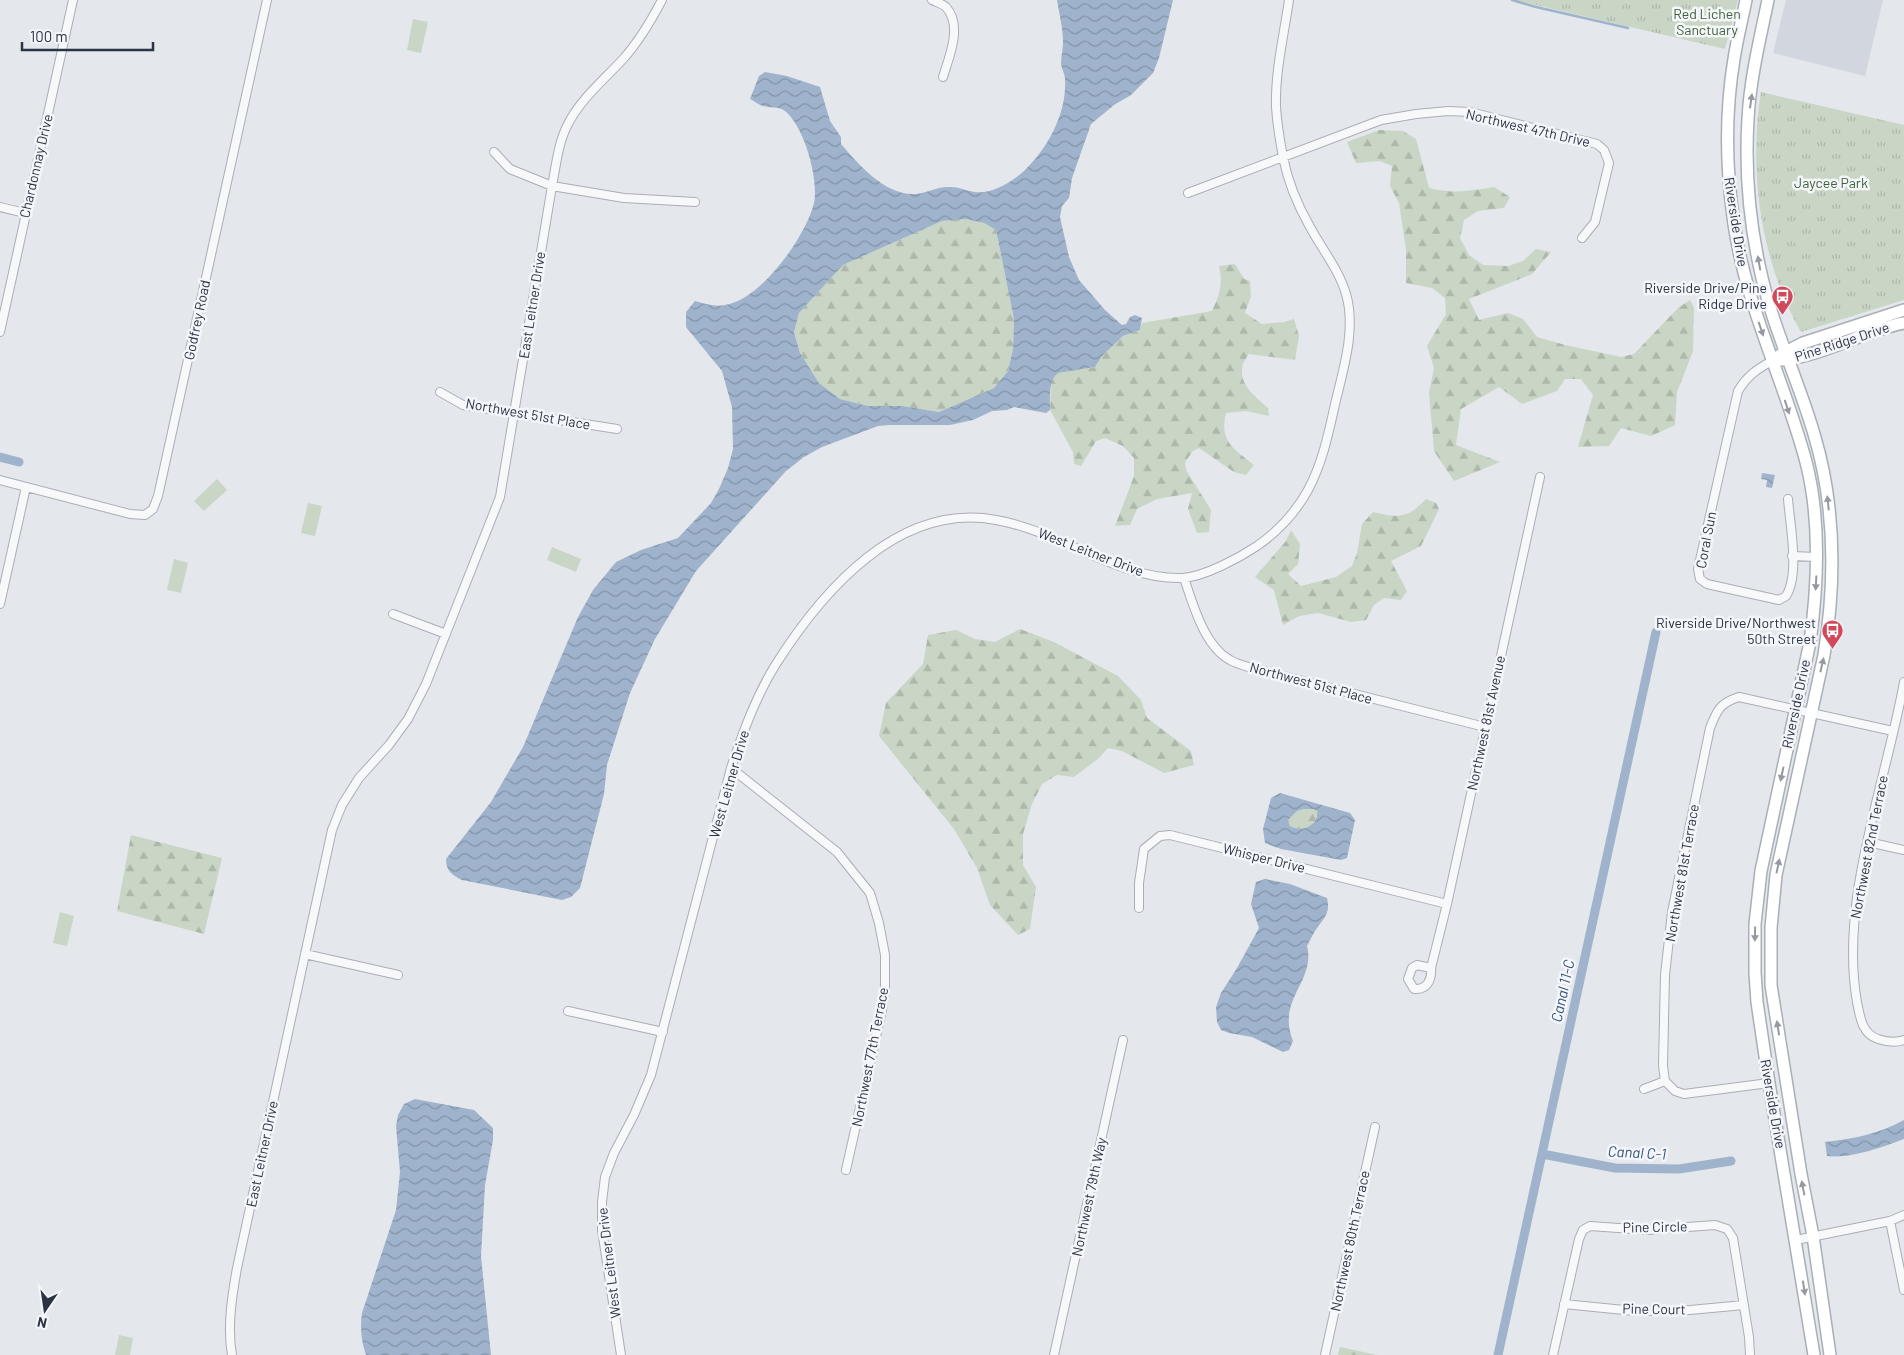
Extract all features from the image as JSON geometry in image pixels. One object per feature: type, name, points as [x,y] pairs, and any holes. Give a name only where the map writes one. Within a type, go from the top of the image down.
[{"type":"street","name":"Chardonnay Drive","points":[[0,332],[73,0]]},
{"type":"street","name":"Godfrey Road","points":[[0,480],[130,514],[145,515],[153,509],[158,496],[173,431],[267,0]]},
{"type":"street","name":"East Leitner Drive","points":[[232,1355],[230,1344],[232,1297],[237,1268],[332,830],[342,804],[359,778],[389,745],[408,718],[426,684],[500,497],[558,150],[580,105],[645,32],[662,0]]},
{"type":"street","points":[[932,0],[946,6],[953,20],[954,35],[944,77]]},
{"type":"street","name":"West Leitner Drive","points":[[621,1355],[602,1230],[605,1176],[614,1153],[634,1115],[650,1075],[663,1032],[731,768],[750,715],[775,665],[810,616],[850,573],[883,545],[911,530],[938,521],[969,517],[996,520],[1025,527],[1120,565],[1152,575],[1184,578],[1232,561],[1259,544],[1286,521],[1307,492],[1323,456],[1347,353],[1350,317],[1346,293],[1332,263],[1310,227],[1290,188],[1284,158],[1276,109],[1276,83],[1289,0]]},
{"type":"street","name":"Riverside Drive","points":[[1746,0],[1734,59],[1729,104],[1728,173],[1734,225],[1750,296],[1806,463],[1814,516],[1816,556],[1814,612],[1796,709],[1761,870],[1755,924],[1757,1002],[1814,1355]]},
{"type":"street","name":"Riverside Drive","points":[[1768,0],[1748,117],[1747,173],[1752,225],[1760,269],[1823,466],[1832,543],[1829,620],[1824,655],[1776,875],[1770,928],[1771,986],[1801,1174],[1813,1236],[1830,1355]]},
{"type":"street","name":"Northwest 47th Drive","points":[[1188,193],[1381,120],[1448,111],[1470,112],[1597,144],[1604,150],[1609,163],[1595,222],[1582,238]]},
{"type":"street","points":[[494,152],[510,169],[552,186],[624,198],[695,202]]},
{"type":"street","points":[[0,207],[25,213]]},
{"type":"street","name":"Pine Ridge Drive","points":[[1788,355],[1803,343],[1904,310]]},
{"type":"street","name":"Pine Ridge Drive","points":[[1772,361],[1788,355],[1810,354],[1904,323]]},
{"type":"street","name":"Coral Sun","points":[[1772,361],[1754,371],[1744,380],[1738,391],[1698,569],[1700,579],[1707,584],[1779,600],[1786,596],[1792,581],[1788,499]]},
{"type":"street","name":"Northwest 51st Place","points":[[440,392],[463,404],[617,429]]},
{"type":"street","name":"Northwest 81st Avenue","points":[[1431,968],[1447,904],[1540,477]]},
{"type":"street","points":[[0,604],[26,487]]},
{"type":"street","points":[[1792,556],[1816,556]]},
{"type":"street","name":"Northwest 51st Place","points":[[1184,578],[1202,625],[1213,644],[1229,660],[1252,668],[1485,727]]},
{"type":"street","points":[[393,614],[446,634]]},
{"type":"street","name":"Northwest 82nd Terrace","points":[[1904,682],[1859,885],[1854,922],[1853,959],[1855,990],[1864,1028],[1874,1038],[1887,1042],[1904,1040]]},
{"type":"street","name":"Northwest 81st Terrace","points":[[1665,1081],[1663,1066],[1665,975],[1672,912],[1710,728],[1715,714],[1726,701],[1739,697],[1796,709]]},
{"type":"street","points":[[1796,709],[1893,731]]},
{"type":"street","name":"Northwest 77th Terrace","points":[[731,768],[837,852],[870,893],[879,923],[885,956],[884,995],[846,1170]]},
{"type":"street","name":"Whisper Drive","points":[[1139,908],[1139,882],[1144,849],[1160,836],[1170,835],[1447,904]]},
{"type":"street","points":[[1868,842],[1904,850]]},
{"type":"street","points":[[305,954],[398,975]]},
{"type":"street","points":[[568,1011],[663,1032]]},
{"type":"street","name":"Northwest 79th Way","points":[[1054,1355],[1123,1040]]},
{"type":"street","points":[[1644,1088],[1665,1081],[1674,1091],[1684,1094],[1769,1083]]},
{"type":"street","name":"Northwest 80th Terrace","points":[[1325,1355],[1375,1127]]},
{"type":"street","points":[[1796,1240],[1890,1221],[1904,1215]]},
{"type":"street","points":[[1890,1221],[1904,1290]]},
{"type":"street","name":"Pine Circle","points":[[1553,1355],[1579,1239],[1583,1230],[1590,1226],[1647,1230],[1715,1225],[1727,1229],[1733,1238],[1750,1337],[1750,1355]]},
{"type":"street","name":"Pine Court","points":[[1564,1304],[1634,1311],[1690,1310],[1744,1305]]},
{"type":"shaded area","points":[[1786,0],[1883,0],[1865,76],[1773,53]]},
{"type":"green space","name":"Red Lichen Sanctuary","points":[[1514,0],[1738,0],[1725,49]]},
{"type":"green space","points":[[413,19],[428,22],[421,53],[407,50]]},
{"type":"green space","name":"Jaycee Park","points":[[1761,92],[1904,125],[1904,300],[1801,332],[1787,305],[1776,276],[1767,246],[1761,215],[1756,153],[1757,122]]},
{"type":"green space","points":[[1379,130],[1403,131],[1416,139],[1429,188],[1461,191],[1494,187],[1510,197],[1504,208],[1478,211],[1464,220],[1460,238],[1469,255],[1483,265],[1508,266],[1523,261],[1536,249],[1551,252],[1532,274],[1469,299],[1479,320],[1508,313],[1523,319],[1537,337],[1621,357],[1634,354],[1678,308],[1690,300],[1694,308],[1693,351],[1677,392],[1675,425],[1651,436],[1621,428],[1609,446],[1578,447],[1593,395],[1581,379],[1565,379],[1557,391],[1522,404],[1499,387],[1461,409],[1456,445],[1500,462],[1454,481],[1434,451],[1429,392],[1434,368],[1427,346],[1446,314],[1445,298],[1432,288],[1406,283],[1406,249],[1399,203],[1390,186],[1392,166],[1380,161],[1356,163],[1347,142]]},
{"type":"green space","points":[[966,219],[984,223],[996,230],[1014,319],[1013,349],[1008,371],[994,388],[939,412],[902,406],[868,406],[840,399],[819,383],[800,353],[794,331],[799,313],[843,265],[942,221]]},
{"type":"green space","points":[[1235,264],[1244,279],[1250,281],[1251,296],[1245,313],[1262,324],[1285,322],[1294,319],[1299,336],[1295,360],[1249,354],[1245,359],[1242,375],[1246,386],[1268,408],[1269,416],[1246,411],[1226,413],[1225,431],[1230,444],[1254,465],[1246,475],[1234,472],[1199,448],[1193,451],[1185,462],[1186,470],[1211,510],[1209,532],[1197,533],[1188,509],[1192,493],[1157,499],[1137,509],[1130,525],[1115,526],[1134,476],[1134,458],[1123,446],[1105,438],[1096,441],[1081,466],[1074,464],[1073,452],[1050,410],[1051,382],[1057,373],[1095,367],[1102,356],[1123,336],[1140,330],[1142,323],[1212,311],[1220,289],[1219,266]]},
{"type":"green space","points":[[217,479],[227,490],[204,511],[194,501]]},
{"type":"green space","points":[[1426,499],[1436,503],[1439,509],[1421,546],[1391,561],[1407,591],[1401,600],[1384,598],[1374,605],[1366,620],[1351,622],[1318,613],[1299,616],[1283,625],[1274,590],[1255,577],[1286,541],[1291,530],[1300,544],[1298,564],[1288,574],[1301,586],[1336,577],[1352,566],[1357,553],[1362,524],[1373,512],[1396,516],[1402,515],[1419,506]]},
{"type":"green space","points":[[308,503],[322,506],[315,536],[301,533]]},
{"type":"green space","points":[[552,547],[581,559],[576,572],[547,560]]},
{"type":"green space","points":[[174,559],[188,563],[181,593],[167,590]]},
{"type":"green space","points":[[1020,629],[1054,642],[1118,676],[1141,700],[1147,718],[1191,751],[1194,765],[1164,773],[1122,751],[1108,748],[1099,758],[1074,777],[1057,775],[1042,784],[1032,804],[1023,834],[1023,865],[1036,887],[1030,929],[1018,935],[990,905],[977,868],[954,829],[879,736],[886,703],[923,664],[928,635],[956,630],[975,639],[995,642]]},
{"type":"green space","points":[[1304,809],[1317,811],[1317,817],[1312,825],[1304,829],[1290,826],[1288,820],[1297,811]]},
{"type":"green space","points":[[131,835],[222,858],[204,934],[117,911]]},
{"type":"green space","points":[[60,912],[74,916],[67,946],[53,943]]},
{"type":"green space","points":[[119,1335],[133,1338],[130,1355],[115,1355]]},
{"type":"green space","points":[[1340,1347],[1377,1355],[1338,1355]]},
{"type":"water","points":[[1057,0],[1173,0],[1159,58],[1153,73],[1131,95],[1114,105],[1091,124],[1072,178],[1069,198],[1062,206],[1060,217],[1069,257],[1079,280],[1105,310],[1122,325],[1126,324],[1130,317],[1135,315],[1142,318],[1140,330],[1123,336],[1102,356],[1095,367],[1058,373],[1051,385],[1050,410],[1046,413],[1014,407],[1007,410],[992,411],[973,420],[950,425],[878,426],[822,447],[804,457],[786,471],[696,571],[655,639],[630,693],[607,765],[604,794],[580,888],[571,897],[562,900],[462,880],[455,876],[448,870],[446,859],[491,802],[523,747],[578,617],[593,590],[616,562],[641,550],[678,538],[711,503],[728,468],[733,449],[732,407],[722,371],[686,327],[686,312],[695,301],[710,305],[725,305],[739,301],[753,292],[767,279],[792,248],[809,217],[815,193],[809,154],[792,118],[783,109],[763,106],[750,99],[759,76],[765,72],[787,76],[820,87],[830,121],[841,137],[841,144],[873,177],[893,189],[903,193],[914,194],[948,187],[975,192],[989,191],[1011,181],[1033,162],[1048,141],[1059,117],[1065,92],[1065,75],[1061,64],[1063,37]],"holes":[[[966,219],[984,223],[996,230],[1014,319],[1013,349],[1008,371],[994,388],[939,412],[902,406],[868,406],[840,399],[819,383],[800,353],[794,332],[799,313],[843,265],[942,221]]]},
{"type":"water","points":[[1762,473],[1775,475],[1772,488],[1766,487],[1767,480],[1761,479]]},
{"type":"water","points":[[1280,793],[1350,813],[1355,820],[1347,858],[1341,860],[1281,849],[1265,843],[1263,829],[1271,798]],"holes":[[[1313,809],[1317,811],[1317,816],[1315,821],[1308,827],[1299,829],[1290,826],[1288,820],[1297,811]]]},
{"type":"water","points":[[1265,879],[1290,884],[1327,898],[1328,904],[1326,916],[1307,946],[1308,959],[1306,970],[1292,1002],[1289,1014],[1289,1026],[1293,1041],[1289,1050],[1283,1052],[1252,1037],[1221,1030],[1217,1022],[1216,1007],[1221,993],[1259,928],[1251,904],[1256,882]]},
{"type":"water","points":[[415,1099],[474,1110],[493,1128],[493,1140],[485,1185],[481,1256],[491,1355],[366,1355],[364,1350],[361,1334],[362,1313],[396,1210],[400,1172],[396,1126],[398,1115],[404,1104]]},
{"type":"water","points":[[1904,1120],[1904,1139],[1856,1154],[1827,1156],[1825,1142],[1865,1135],[1885,1129]]},
{"type":"waterway","points":[[1512,0],[1628,28]]},
{"type":"waterway","points":[[0,457],[19,462]]},
{"type":"waterway","name":"Canal 11-C","points":[[1498,1355],[1656,632]]},
{"type":"waterway","name":"Canal C-1","points":[[1542,1154],[1615,1168],[1679,1169],[1731,1161]]},
{"type":"place","name":"Riverside Drive/Pine Ridge Drive","points":[[1783,315]]},
{"type":"place","name":"Riverside Drive/Northwest 50th Street","points":[[1832,650]]}]
